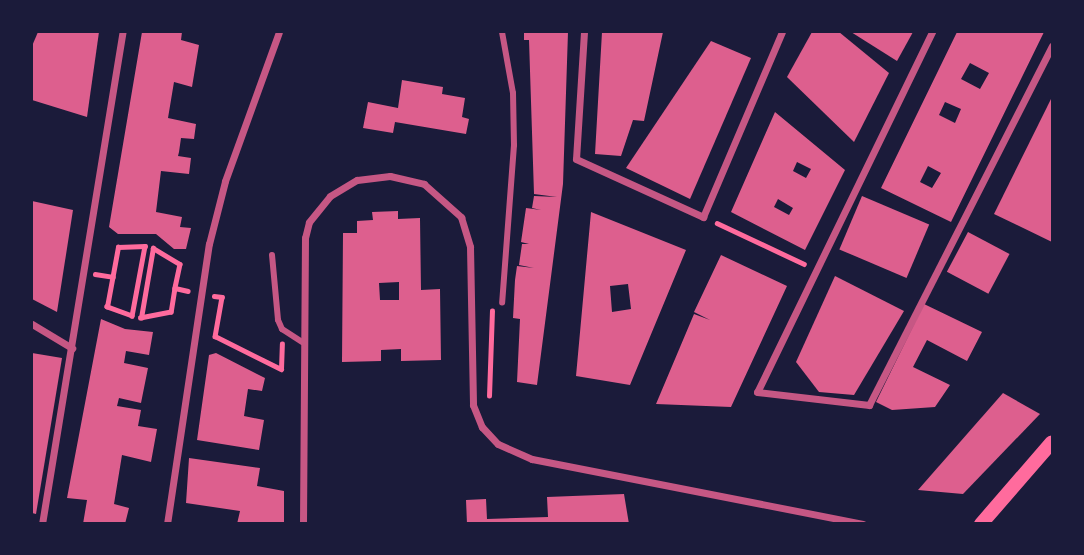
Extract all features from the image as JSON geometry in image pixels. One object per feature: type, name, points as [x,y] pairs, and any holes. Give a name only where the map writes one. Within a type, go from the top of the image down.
[{"type":"main road","points":[[981,523],[1052,442]]},
{"type":"street","points":[[43,523],[123,32]]},
{"type":"street","points":[[167,523],[202,293],[225,181],[279,32]]},
{"type":"street","points":[[502,32],[513,93],[514,145],[502,303]]},
{"type":"street","points":[[584,32],[576,159],[703,217],[782,32]]},
{"type":"street","points":[[932,32],[757,392],[869,405],[1052,46]]},
{"type":"street","points":[[303,523],[302,253],[318,208],[357,180],[390,176],[424,184],[452,205],[468,233],[471,390],[476,416],[489,436],[520,456],[863,523]]},
{"type":"street","points":[[272,255],[275,307],[282,329],[302,342]]},
{"type":"street","points":[[32,324],[72,348]]},
{"type":"path","points":[[703,217],[816,269]]},
{"type":"path","points":[[145,246],[138,282],[132,316],[107,307],[118,247],[145,246]]},
{"type":"path","points":[[153,248],[180,264],[171,312],[141,318],[147,283],[153,248]]},
{"type":"path","points":[[138,282],[147,283]]},
{"type":"path","points":[[202,293],[222,298],[215,336],[281,369],[282,329]]},
{"type":"path","points":[[476,416],[492,392],[493,303],[502,303]]},
{"type":"building","points":[[38,32],[99,32],[87,117],[32,100],[32,46]]},
{"type":"building","points":[[142,32],[182,32],[181,40],[199,45],[192,87],[174,82],[168,118],[196,124],[194,139],[181,138],[178,156],[191,158],[189,174],[161,171],[156,212],[182,217],[180,227],[191,228],[186,249],[174,249],[156,234],[118,234],[109,227]]},
{"type":"building","points":[[524,32],[568,32],[563,184],[537,385],[517,382],[520,319],[513,318],[515,280],[517,266],[534,268],[519,265],[522,244],[529,244],[521,242],[526,208],[541,210],[532,208],[534,196],[557,197],[534,194],[529,40],[524,40]]},
{"type":"building","points":[[602,32],[663,32],[644,121],[633,120],[621,156],[595,154]]},
{"type":"building","points":[[812,32],[839,32],[889,73],[854,142],[787,77]]},
{"type":"building","points":[[851,32],[913,32],[897,61]]},
{"type":"building","points":[[957,32],[1044,32],[951,222],[881,188]],"holes":[[[970,63],[989,73],[980,89],[961,79]],[[945,102],[961,109],[955,123],[939,115]],[[928,166],[941,173],[932,188],[920,182]]]},
{"type":"building","points":[[711,41],[751,58],[690,199],[626,168]]},
{"type":"building","points":[[402,80],[443,87],[442,94],[465,98],[462,117],[469,119],[466,134],[395,122],[393,133],[363,128],[368,102],[398,108]]},
{"type":"building","points":[[1052,97],[1052,242],[994,214]]},
{"type":"building","points":[[775,112],[845,170],[805,250],[731,212]],"holes":[[[797,162],[811,169],[806,178],[793,171]],[[778,199],[793,208],[789,215],[774,207]]]},
{"type":"building","points":[[862,196],[929,225],[907,278],[839,249]]},
{"type":"building","points":[[32,201],[73,210],[57,312],[32,299]]},
{"type":"building","points":[[398,211],[398,219],[420,218],[421,290],[440,289],[441,360],[401,361],[401,349],[381,350],[381,361],[342,362],[343,233],[357,233],[357,221],[373,220],[372,212]],"holes":[[[399,282],[399,300],[380,300],[379,283]]]},
{"type":"building","points":[[591,212],[686,250],[630,385],[576,376]],"holes":[[[628,284],[631,309],[612,312],[610,286]]]},
{"type":"building","points":[[968,232],[1009,254],[988,294],[947,272]]},
{"type":"building","points":[[721,255],[787,286],[731,407],[656,404],[694,314],[710,320],[694,312]]},
{"type":"building","points":[[835,276],[904,311],[854,395],[819,392],[796,362]]},
{"type":"building","points":[[924,304],[982,332],[967,361],[927,340],[913,367],[950,385],[935,407],[892,410],[876,402]]},
{"type":"building","points":[[101,319],[125,329],[153,332],[149,355],[126,351],[124,363],[148,368],[141,403],[119,398],[117,406],[141,410],[138,426],[157,429],[151,462],[122,455],[114,504],[129,508],[125,524],[83,524],[87,500],[67,498]]},
{"type":"building","points":[[32,353],[62,358],[36,514],[32,513]]},
{"type":"building","points":[[216,353],[265,378],[262,391],[248,389],[244,416],[264,420],[259,450],[197,440],[209,355]]},
{"type":"building","points":[[1003,393],[1040,414],[963,494],[918,490]]},
{"type":"building","points":[[189,458],[260,468],[257,486],[284,491],[284,524],[237,524],[240,511],[186,503]]},
{"type":"building","points":[[624,494],[629,524],[467,524],[466,500],[486,499],[487,519],[548,517],[547,497]]}]
